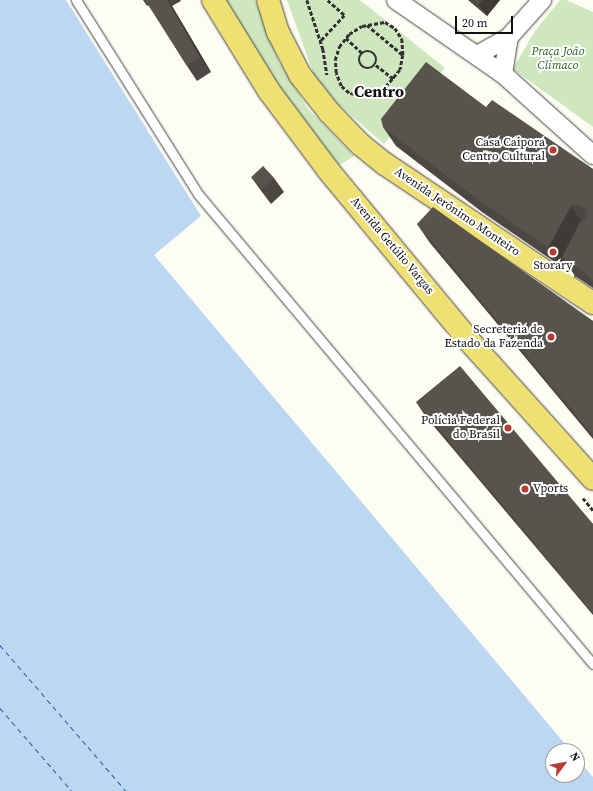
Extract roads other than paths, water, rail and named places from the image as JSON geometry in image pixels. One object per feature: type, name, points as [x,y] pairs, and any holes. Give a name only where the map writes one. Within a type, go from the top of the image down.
[{"type":"main road","name":"Avenida Getúlio Vargas","points":[[213,0],[269,91],[328,170],[472,344],[592,478]]},
{"type":"main road","name":"Avenida Jerônimo Monteiro","points":[[268,0],[288,54],[300,75],[329,112],[385,164],[593,303]]},
{"type":"street","points":[[396,0],[503,74],[593,155]]},
{"type":"street","points":[[477,55],[509,37],[542,0]]},
{"type":"street","points":[[503,74],[509,37]]},
{"type":"street","points":[[563,282],[591,232]]},
{"type":"lane","points":[[76,0],[198,194],[593,664]]},
{"type":"water","points":[[0,0],[66,0],[201,216],[154,255],[564,743],[545,743],[545,783],[585,783],[585,768],[593,777],[593,791],[0,791]]},
{"type":"place","name":"Casa Caipora Centro Cultural","points":[[553,150]]},
{"type":"place","name":"Storary","points":[[553,252]]},
{"type":"place","name":"Secreteria de Estado da Fazenda","points":[[551,337]]},
{"type":"place","name":"Polícia Federal do Brasil","points":[[508,428]]},
{"type":"place","name":"Vports","points":[[525,489]]},
{"type":"district","name":"Centro","points":[[379,91]]},
{"type":"park label","name":"Praça João Climaco","points":[[558,59]]}]
